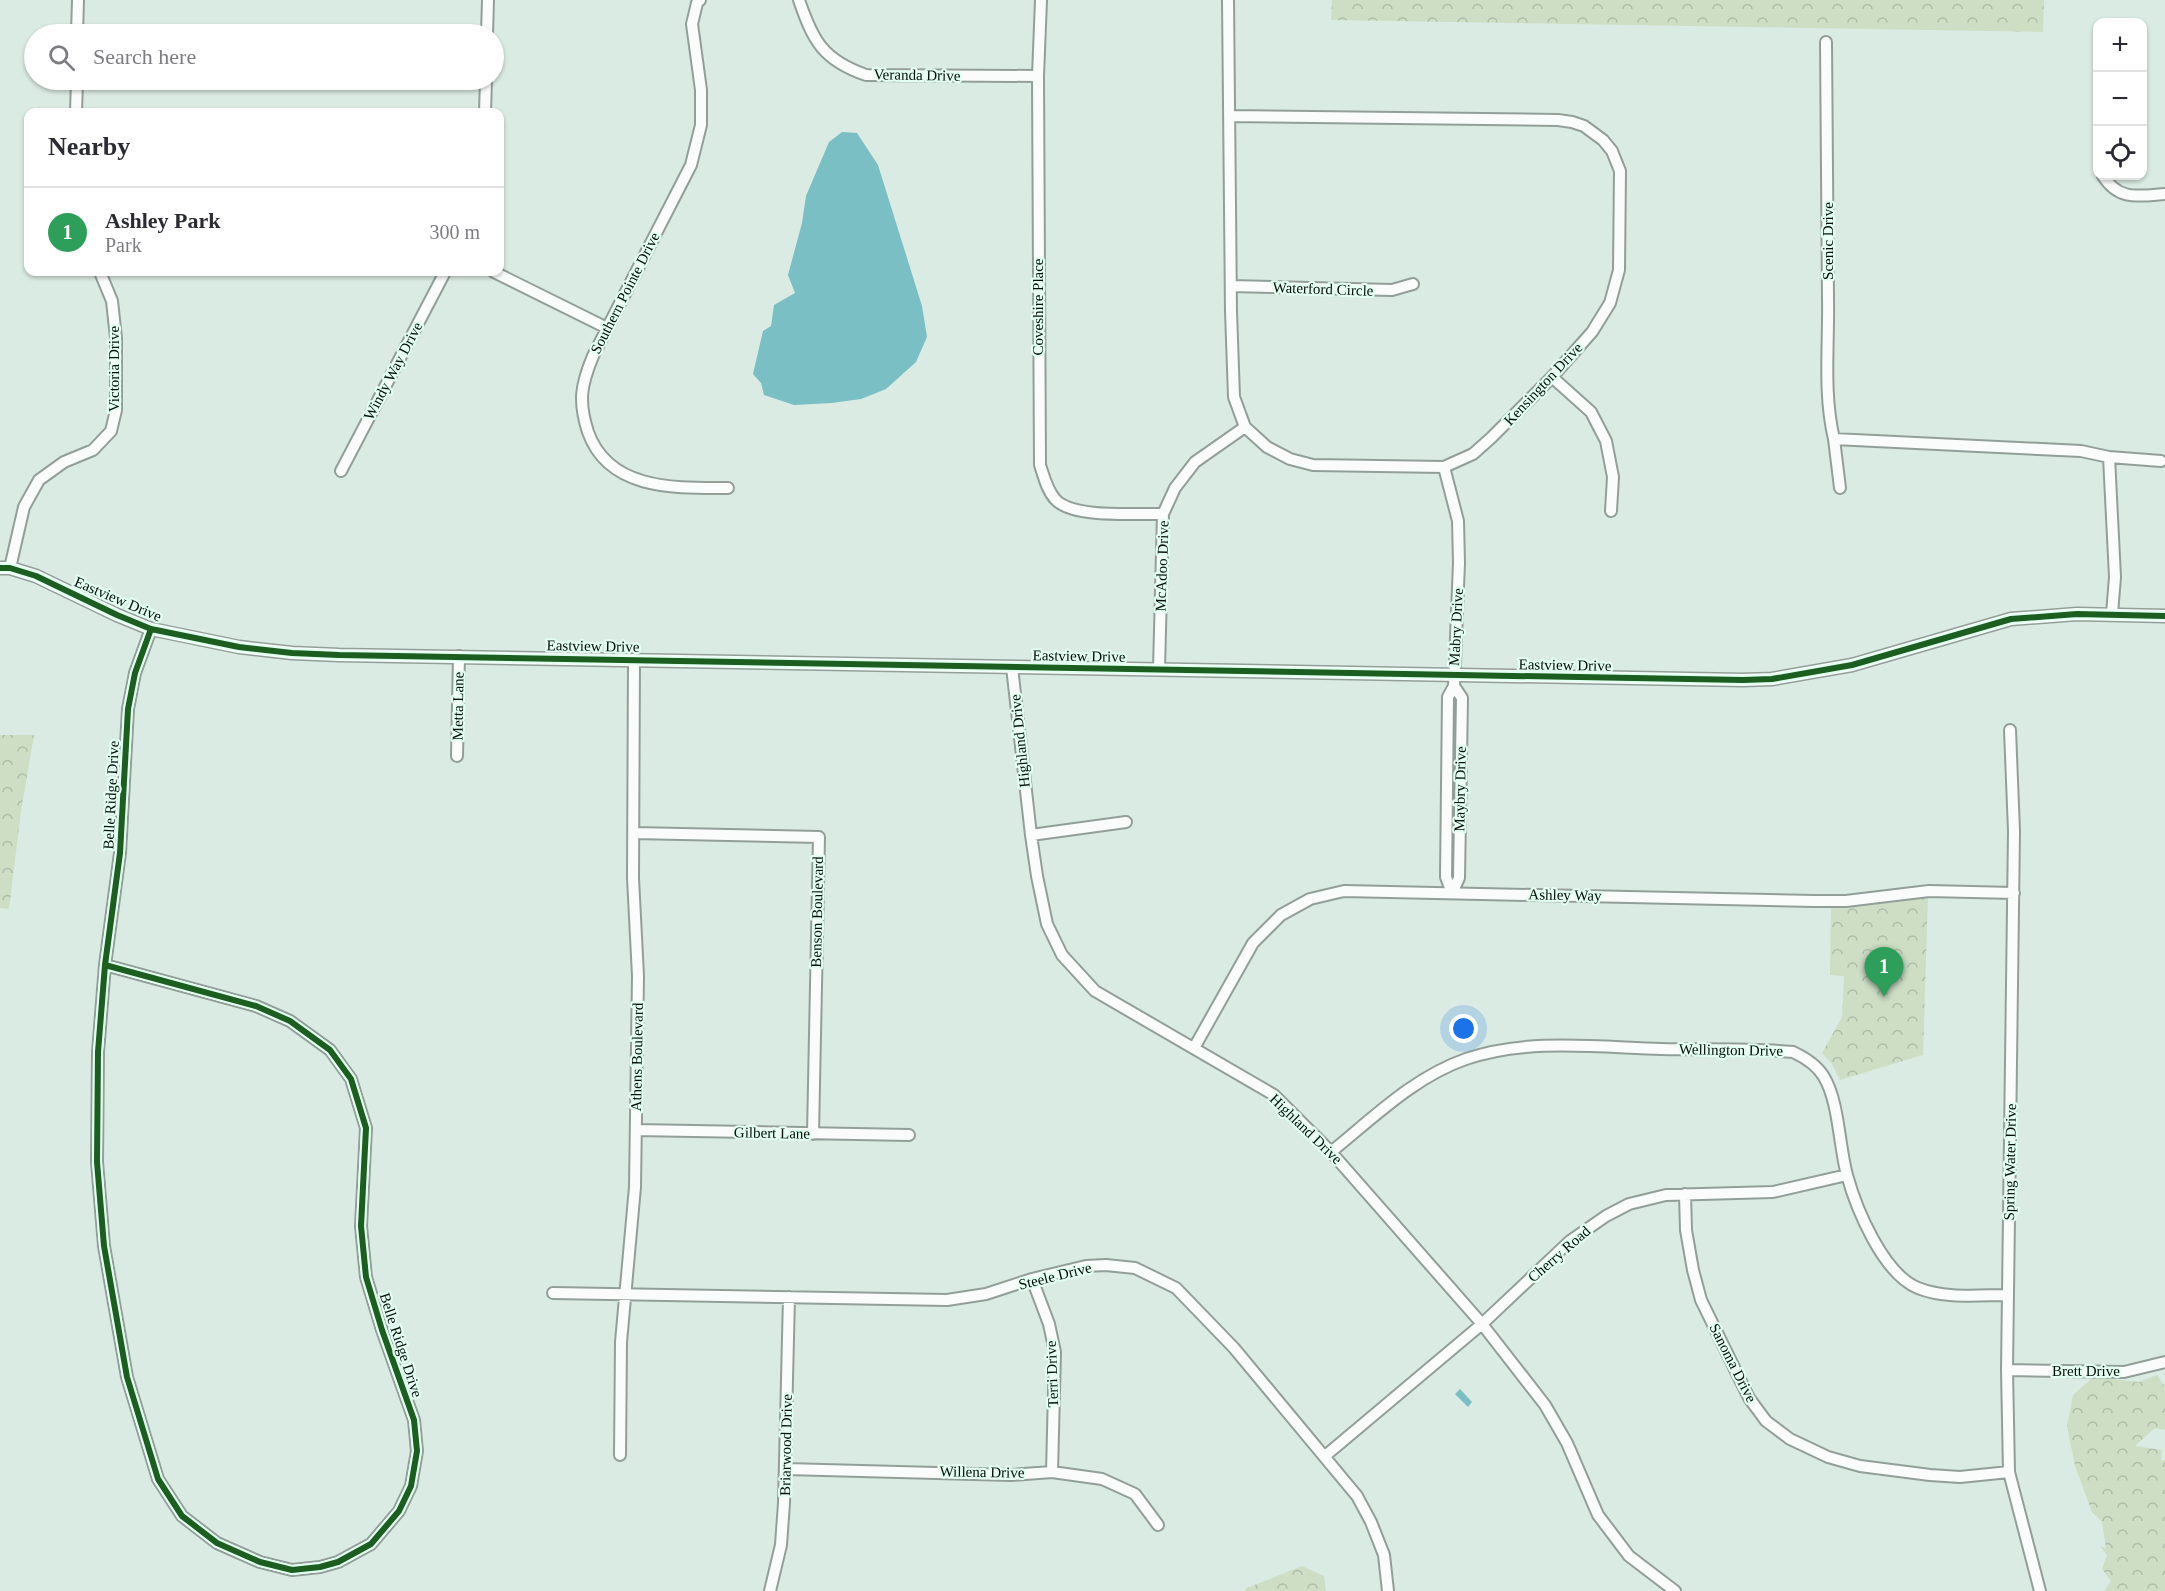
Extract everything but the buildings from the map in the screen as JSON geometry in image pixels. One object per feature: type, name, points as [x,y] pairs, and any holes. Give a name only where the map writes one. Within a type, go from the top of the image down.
[{"type":"street","points":[[77,24],[78,0]]},
{"type":"street","points":[[487,24],[488,0]]},
{"type":"street","name":"Southern Pointe Drive","points":[[700,0],[697,3],[692,24],[700,90],[701,125],[691,165],[593,356],[582,384],[582,408],[593,445],[606,462],[629,477],[652,484],[679,488],[728,488]]},
{"type":"street","name":"Veranda Drive","points":[[799,0],[809,31],[827,55],[847,68],[866,75],[1038,76]]},
{"type":"street","name":"Coveshire Place","points":[[1041,0],[1038,76],[1040,465],[1047,486],[1055,500],[1070,510],[1090,513],[1163,514]]},
{"type":"street","name":"Kensington Drive","points":[[1228,0],[1229,116],[1231,286],[1234,397],[1245,427],[1267,447],[1290,459],[1313,465],[1444,467],[1473,454],[1552,377],[1592,332],[1610,303],[1619,270],[1620,171],[1612,151],[1593,132],[1572,122],[1558,120],[1229,116]]},
{"type":"street","name":"Scenic Drive","points":[[1826,42],[1827,398],[1840,488]]},
{"type":"street","points":[[76,108],[77,90]]},
{"type":"street","points":[[485,108],[486,90]]},
{"type":"street","points":[[2106,180],[2110,187],[2130,197],[2165,194]]},
{"type":"street","name":"Victoria Drive","points":[[5,568],[24,507],[39,480],[64,462],[93,450],[111,431],[116,410],[116,338],[112,301],[102,276]]},
{"type":"street","name":"Windy Way Drive","points":[[341,471],[443,276]]},
{"type":"street","points":[[502,276],[607,328]]},
{"type":"street","name":"Waterford Circle","points":[[1231,286],[1392,290],[1413,284]]},
{"type":"street","points":[[1552,377],[1591,412],[1606,441],[1613,477],[1611,511]]},
{"type":"street","name":"McAdoo Drive","points":[[1159,669],[1163,514],[1175,488],[1195,462],[1245,427]]},
{"type":"street","points":[[1834,439],[2081,451],[2161,461]]},
{"type":"street","points":[[2109,456],[2115,578],[2112,614]]},
{"type":"street","name":"Mabry Drive","points":[[1444,467],[1458,521],[1459,563],[1454,680]]},
{"type":"street","name":"Eastview Drive","points":[[5,568],[36,576],[117,615],[151,628],[239,647],[292,653],[1159,669],[1454,680],[1772,678],[1852,665],[2011,619],[2054,614],[2165,616]]},
{"type":"street","name":"Belle Ridge Drive","points":[[105,965],[247,1004],[290,1021],[330,1050],[351,1079],[366,1128],[361,1226],[366,1277],[414,1420],[417,1451],[411,1486],[399,1511],[371,1544],[338,1562],[320,1567],[292,1569],[260,1562],[217,1543],[182,1516],[158,1479],[127,1377],[104,1246],[97,1151],[98,1052],[105,965],[120,853],[128,709],[135,673],[151,628]]},
{"type":"street","name":"Metta Lane","points":[[457,756],[459,656]]},
{"type":"street","name":"Athens Boulevard","points":[[620,1455],[621,1342],[635,1187],[638,976],[633,878],[634,659]]},
{"type":"street","name":"Highland Drive","points":[[1012,667],[1031,835],[1047,924],[1062,955],[1095,991],[1274,1095],[1331,1152],[1482,1324],[1545,1405],[1567,1443],[1598,1515],[1629,1556],[1675,1591]]},
{"type":"street","name":"Maybry Drive","points":[[1452,893],[1459,878],[1462,698],[1454,680]]},
{"type":"street","name":"Spring Water Drive","points":[[2010,730],[2014,893],[2007,1370],[2009,1472],[2040,1591]]},
{"type":"street","points":[[1031,835],[1126,822]]},
{"type":"street","name":"Benson Boulevard","points":[[634,833],[819,837],[813,1134]]},
{"type":"street","name":"Ashley Way","points":[[1194,1048],[1253,943],[1281,915],[1310,899],[1344,891],[1813,902],[1846,901],[1929,891],[2014,893]]},
{"type":"street","name":"Wellington Drive","points":[[1331,1152],[1405,1091],[1436,1072],[1466,1059],[1515,1047],[1563,1046],[1793,1052],[1808,1059],[1825,1077],[1834,1104],[1847,1175],[1874,1243],[1895,1271],[1916,1287],[1947,1295],[2008,1295]]},
{"type":"street","name":"Gilbert Lane","points":[[636,1130],[909,1135]]},
{"type":"street","name":"Cherry Road","points":[[1325,1456],[1482,1324],[1570,1241],[1606,1216],[1629,1204],[1648,1198],[1685,1194],[1773,1192],[1847,1175]]},
{"type":"street","name":"Sanoma Drive","points":[[1685,1194],[1686,1230],[1701,1300],[1749,1398],[1766,1421],[1790,1438],[1828,1458],[1860,1466],[1960,1477],[2009,1472]]},
{"type":"street","name":"Steele Drive","points":[[553,1293],[947,1300],[986,1294],[1032,1279],[1086,1266],[1106,1265],[1135,1268],[1176,1288],[1234,1348],[1357,1496],[1371,1522],[1384,1555],[1388,1591]]},
{"type":"street","name":"Terri Drive","points":[[1032,1279],[1049,1324],[1055,1352],[1052,1472]]},
{"type":"street","name":"Briarwood Drive","points":[[770,1591],[781,1545],[786,1469],[789,1297]]},
{"type":"street","name":"Brett Drive","points":[[2007,1370],[2124,1372],[2165,1362]]},
{"type":"street","name":"Willena Drive","points":[[786,1469],[1011,1474],[1052,1472],[1102,1479],[1135,1494],[1158,1525]]},
{"type":"green space","points":[[1332,0],[2044,0],[2043,32],[1331,20]]},
{"type":"green space","points":[[0,735],[34,735],[21,811],[9,909],[0,908]]},
{"type":"green space","points":[[1928,896],[1923,1055],[1840,1080],[1832,1064],[1822,1053],[1842,1017],[1844,976],[1830,975],[1831,907]]},
{"type":"green space","points":[[2157,1375],[2165,1387],[2165,1430],[2155,1428],[2135,1446],[2162,1450],[2161,1461],[2165,1460],[2165,1591],[2104,1591],[2111,1581],[2102,1569],[2107,1555],[2100,1546],[2106,1549],[2102,1522],[2092,1512],[2075,1466],[2067,1426],[2073,1395],[2093,1377],[2139,1382]]},
{"type":"green space","points":[[1302,1566],[1324,1576],[1326,1591],[1244,1591],[1247,1588]]},
{"type":"water","points":[[842,132],[857,133],[878,165],[922,306],[927,337],[916,362],[886,389],[861,399],[794,405],[764,395],[761,383],[753,374],[763,331],[771,326],[774,305],[795,293],[788,275],[802,223],[806,196],[829,142]]},
{"type":"water","points":[[1460,1389],[1472,1402],[1468,1407],[1455,1394]]},
{"type":"cycle path","points":[[0,568],[10,568],[36,576],[151,629],[239,647],[339,655],[1743,680],[1772,679],[1852,665],[2011,619],[2077,614],[2165,616]]},
{"type":"cycle path","points":[[105,965],[256,1006],[290,1021],[330,1050],[351,1079],[366,1128],[361,1226],[366,1277],[414,1420],[417,1451],[411,1486],[399,1511],[371,1544],[338,1562],[320,1567],[292,1570],[260,1562],[217,1543],[182,1516],[158,1479],[127,1377],[104,1246],[97,1162],[98,1052],[105,965],[120,853],[128,709],[135,673],[151,629]]},
{"type":"place","name":"Ashley Park","points":[[1884,997]]}]
